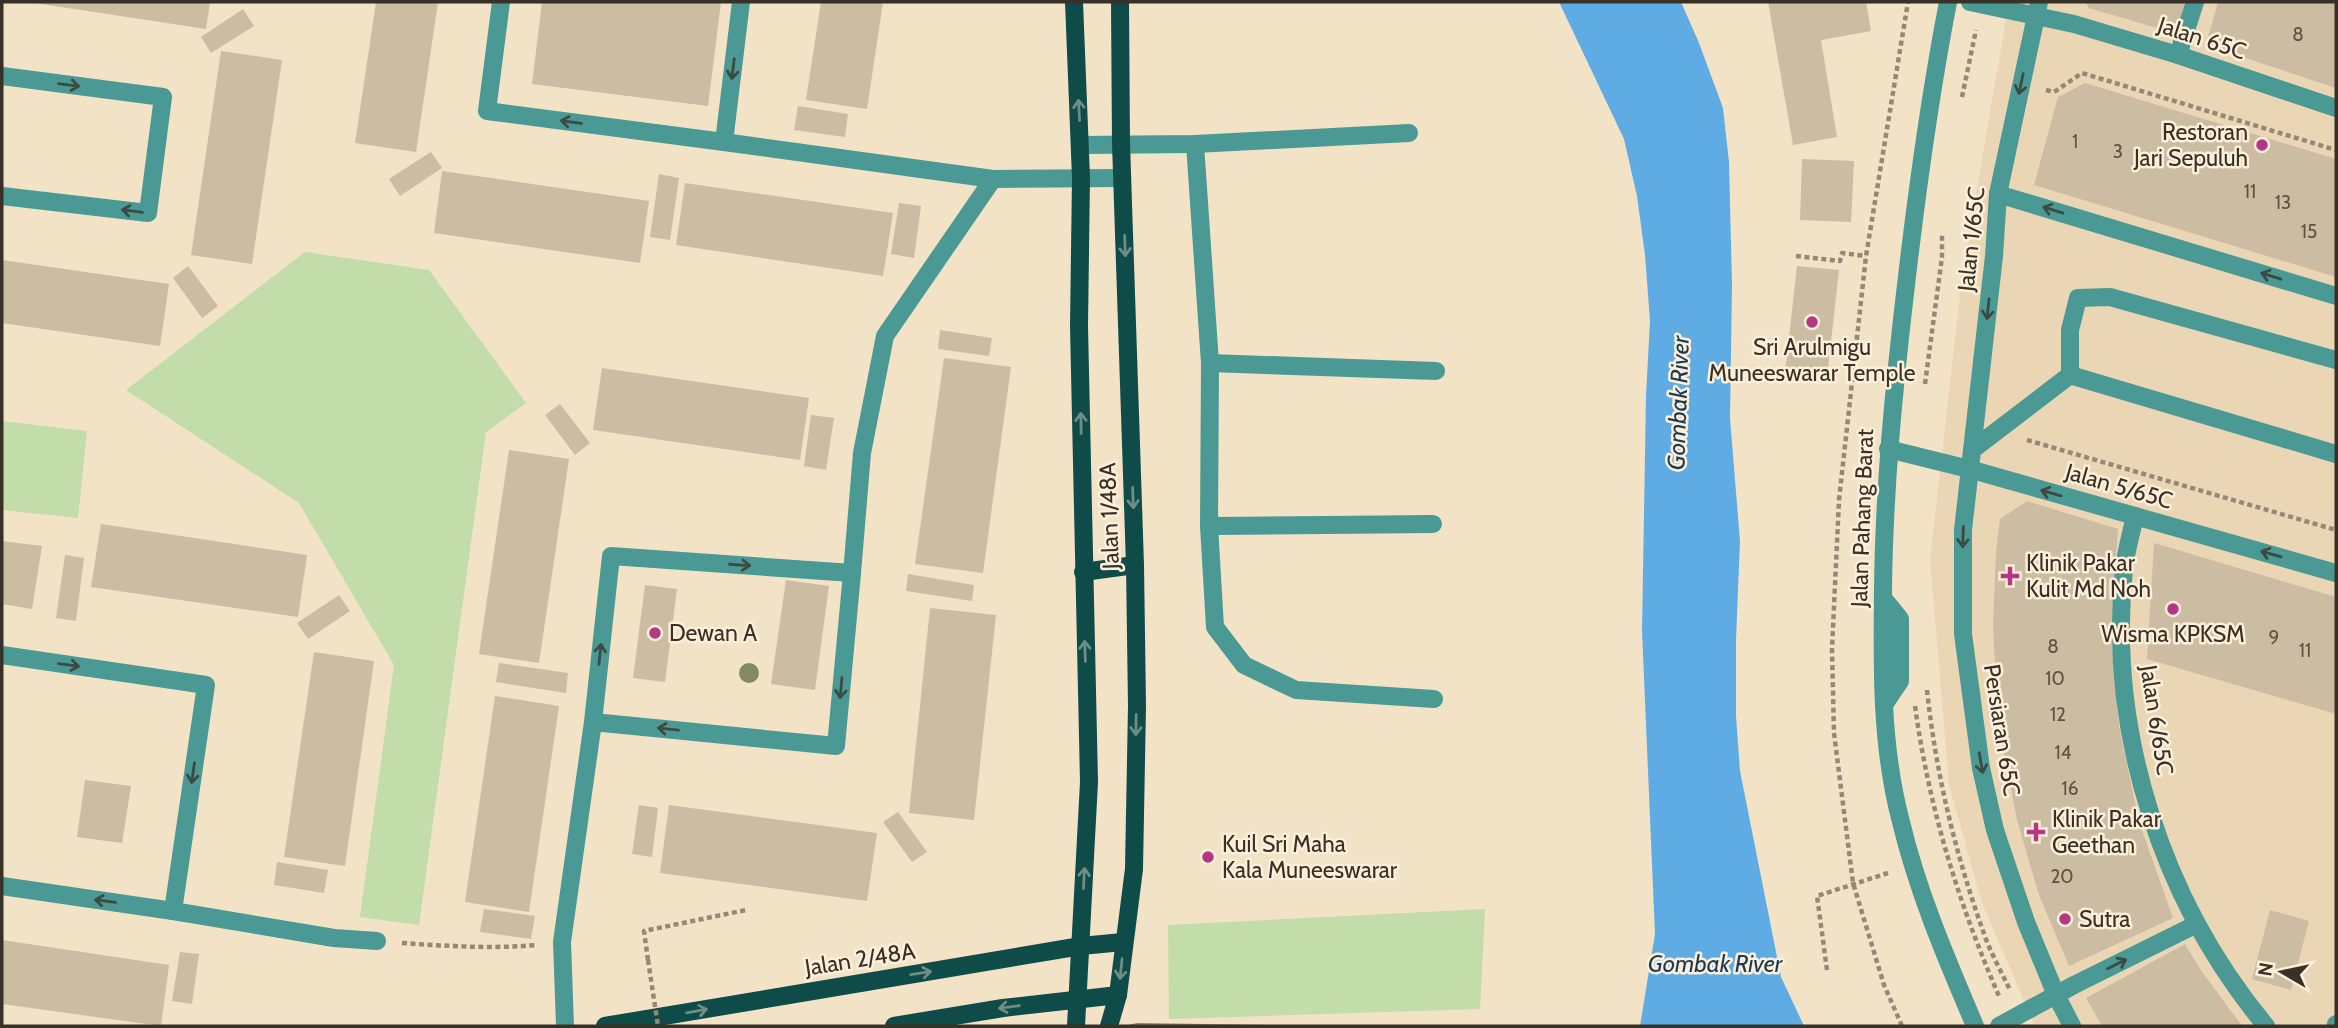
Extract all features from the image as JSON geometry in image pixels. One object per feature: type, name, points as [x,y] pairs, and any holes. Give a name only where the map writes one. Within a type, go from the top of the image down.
[{"type":"main road","name":"Jalan 1/48A","points":[[1074,2],[1081,178],[1079,326],[1089,782],[1076,1026]]},
{"type":"main road","name":"Jalan 1/48A","points":[[1109,1026],[1118,995],[1134,869],[1137,706],[1121,143],[1120,2]]},
{"type":"main road","points":[[1083,572],[1135,565]]},
{"type":"main road","name":"Jalan 2/48A","points":[[606,1026],[1081,946],[1123,942]]},
{"type":"main road","points":[[894,1026],[1003,1008],[1118,995]]},
{"type":"street","points":[[501,2],[487,111],[993,179],[1122,178]]},
{"type":"street","points":[[724,142],[741,2]]},
{"type":"street","name":"Jalan Pahang Barat","points":[[1948,2],[1916,193],[1888,449],[1882,652],[1887,743],[1900,821],[1934,926],[1975,1026]]},
{"type":"street","name":"Jalan 65C","points":[[1970,2],[2037,9],[2074,24],[2179,55],[2336,108]]},
{"type":"street","points":[[2179,55],[2194,2]]},
{"type":"street","name":"Jalan 1/65C","points":[[1969,469],[1994,256],[1998,194],[2037,9]]},
{"type":"street","points":[[2,76],[163,97],[148,213],[2,196]]},
{"type":"street","points":[[1080,145],[1195,144],[1409,133]]},
{"type":"street","points":[[1195,144],[1210,363],[1209,526],[1215,627],[1244,665],[1296,691],[1434,699]]},
{"type":"street","points":[[593,722],[836,746],[862,453],[885,336],[993,179]]},
{"type":"street","points":[[1998,194],[2336,296]]},
{"type":"street","points":[[2070,375],[2070,330],[2078,298],[2110,297],[2336,360]]},
{"type":"street","points":[[1210,363],[1436,371]]},
{"type":"street","points":[[1972,450],[2070,375]]},
{"type":"street","points":[[2070,375],[2336,454]]},
{"type":"street","name":"Jalan 5/65C","points":[[1888,449],[1969,469],[2336,573]]},
{"type":"street","name":"Persiaran 65C","points":[[1969,469],[1963,530],[1963,634],[1981,768],[1995,830],[2026,922],[2072,1026]]},
{"type":"street","name":"Jalan 6/65C","points":[[2135,516],[2124,567],[2122,612],[2126,707],[2135,758],[2148,807],[2170,867],[2197,924],[2223,968],[2266,1026]]},
{"type":"street","points":[[1209,526],[1433,524]]},
{"type":"street","points":[[565,1026],[562,942],[593,722],[611,556],[852,573]]},
{"type":"street","points":[[2,655],[206,685],[173,911]]},
{"type":"street","points":[[2,886],[334,938],[377,941]]},
{"type":"street","points":[[1999,1026],[2197,924]]},
{"type":"path","points":[[1902,1026],[1884,985],[1853,883],[1834,733],[1832,649],[1839,500],[1866,256],[1908,2]]},
{"type":"path","points":[[2021,85],[2054,92],[2082,73],[2336,150]]},
{"type":"path","points":[[1796,256],[1840,261],[1842,253],[1866,256]]},
{"type":"path","points":[[2006,424],[2012,436],[2336,530]]},
{"type":"path","points":[[1926,683],[1937,771],[1954,840],[1984,933],[2011,992],[1999,998]]},
{"type":"path","points":[[1827,970],[1817,896],[1914,866]]},
{"type":"path","points":[[658,1026],[644,930],[746,910]]},
{"type":"path","points":[[377,941],[508,948],[562,942]]},
{"type":"shaded area","points":[[2009,2],[2336,2],[2336,1026],[2035,1026],[1982,903],[1949,785],[1930,560],[1962,277]]},
{"type":"green space","points":[[305,252],[429,270],[526,403],[486,432],[419,925],[360,917],[394,665],[299,503],[126,390]]},
{"type":"green space","points":[[2,421],[87,431],[78,518],[2,510]]},
{"type":"green space","points":[[1485,909],[1480,1009],[1169,1019],[1168,925]]},
{"type":"water","name":"Gombak River","points":[[1559,2],[1681,2],[1723,108],[1729,162],[1732,284],[1730,418],[1740,541],[1736,716],[1740,771],[1781,977],[1804,1026],[1640,1026],[1655,934],[1642,631],[1650,321],[1645,255],[1637,196],[1624,139]]},
{"type":"building","points":[[28,2],[210,2],[206,29]]},
{"type":"building","points":[[376,2],[438,2],[416,152],[355,143]]},
{"type":"building","points":[[542,2],[721,2],[708,106],[532,84]]},
{"type":"building","points":[[821,2],[883,2],[867,109],[806,100]]},
{"type":"building","points":[[1768,2],[1866,2],[1871,31],[1821,40],[1837,137],[1793,145]]},
{"type":"building","points":[[2085,2],[2185,2],[2177,34],[2089,8]]},
{"type":"building","points":[[2218,2],[2336,2],[2336,88],[2206,45]]},
{"type":"building","points":[[243,9],[254,26],[211,53],[201,37]]},
{"type":"building","points":[[221,51],[282,60],[252,264],[191,255]]},
{"type":"building","points":[[2085,83],[2336,159],[2336,277],[2034,185],[2058,97]]},
{"type":"building","points":[[798,106],[848,114],[845,137],[794,130]]},
{"type":"building","points":[[431,152],[442,168],[400,196],[389,179]]},
{"type":"building","points":[[1802,159],[1854,161],[1851,222],[1800,220]]},
{"type":"building","points":[[442,171],[649,201],[640,263],[434,233]]},
{"type":"building","points":[[659,174],[679,178],[670,240],[650,237]]},
{"type":"building","points":[[685,183],[893,213],[883,276],[676,245]]},
{"type":"building","points":[[899,203],[921,206],[914,258],[891,254]]},
{"type":"building","points":[[2,260],[169,284],[160,346],[2,323]]},
{"type":"building","points":[[188,266],[218,306],[202,318],[173,278]]},
{"type":"building","name":"Sri Arulmigu Muneeswarar Temple","points":[[1797,266],[1839,270],[1827,378],[1785,373]]},
{"type":"building","points":[[940,330],[992,338],[989,356],[938,349]]},
{"type":"building","points":[[944,358],[1011,367],[983,573],[915,564]]},
{"type":"building","points":[[602,368],[809,398],[800,460],[593,430]]},
{"type":"building","points":[[560,404],[590,443],[575,455],[545,415]]},
{"type":"building","points":[[811,415],[834,418],[826,470],[804,466]]},
{"type":"building","points":[[509,450],[569,459],[539,663],[479,654]]},
{"type":"building","points":[[2027,501],[2118,529],[2111,630],[2119,726],[2139,822],[2173,918],[2069,966],[2039,895],[2017,820],[1997,702],[1993,626],[2000,519]]},
{"type":"building","points":[[101,524],[307,555],[298,617],[91,587]]},
{"type":"building","points":[[2,541],[42,546],[32,609],[2,604]]},
{"type":"building","points":[[2154,543],[2336,597],[2336,714],[2147,659]]},
{"type":"building","points":[[65,555],[84,558],[76,621],[56,618]]},
{"type":"building","points":[[908,574],[974,585],[972,601],[906,591]]},
{"type":"building","points":[[786,580],[829,586],[815,690],[771,684]]},
{"type":"building","name":"Dewan A","points":[[645,585],[677,589],[665,682],[633,678]]},
{"type":"building","points":[[339,595],[350,611],[308,639],[297,623]]},
{"type":"building","points":[[930,608],[996,615],[974,820],[909,813]]},
{"type":"building","points":[[314,652],[374,661],[345,866],[284,857]]},
{"type":"building","points":[[499,663],[568,673],[566,693],[496,682]]},
{"type":"building","points":[[495,696],[559,706],[529,912],[465,902]]},
{"type":"building","points":[[85,780],[131,786],[122,843],[77,837]]},
{"type":"building","points":[[639,805],[658,808],[652,857],[632,854]]},
{"type":"building","points":[[669,805],[877,833],[867,901],[660,873]]},
{"type":"building","points":[[898,812],[927,852],[912,862],[883,822]]},
{"type":"building","points":[[277,862],[328,870],[324,893],[274,885]]},
{"type":"building","points":[[484,909],[535,916],[531,939],[480,932]]},
{"type":"building","points":[[2270,910],[2309,921],[2291,990],[2252,979]]},
{"type":"building","points":[[2,940],[169,965],[161,1026],[2,1004]]},
{"type":"building","points":[[2185,944],[2242,1026],[2102,1026],[2086,998]]},
{"type":"building","points":[[180,952],[199,954],[192,1004],[172,1001]]},
{"type":"tram line","points":[[1128,1026],[1277,1026]]},
{"type":"place","name":"Restoran Jari Sepuluh","points":[[2262,145]]},
{"type":"place","name":"Sri Arulmigu Muneeswarar Temple","points":[[1812,322]]},
{"type":"place","name":"Klinik Pakar Kulit Md Noh","points":[[2010,576]]},
{"type":"place","name":"Wisma KPKSM","points":[[2173,609]]},
{"type":"place","name":"Dewan A","points":[[655,633]]},
{"type":"place","name":"Klinik Pakar Geethan","points":[[2036,832]]},
{"type":"place","name":"Kuil Sri Maha Kala Muneeswarar","points":[[1208,857]]},
{"type":"place","name":"Sutra","points":[[2065,919]]}]
